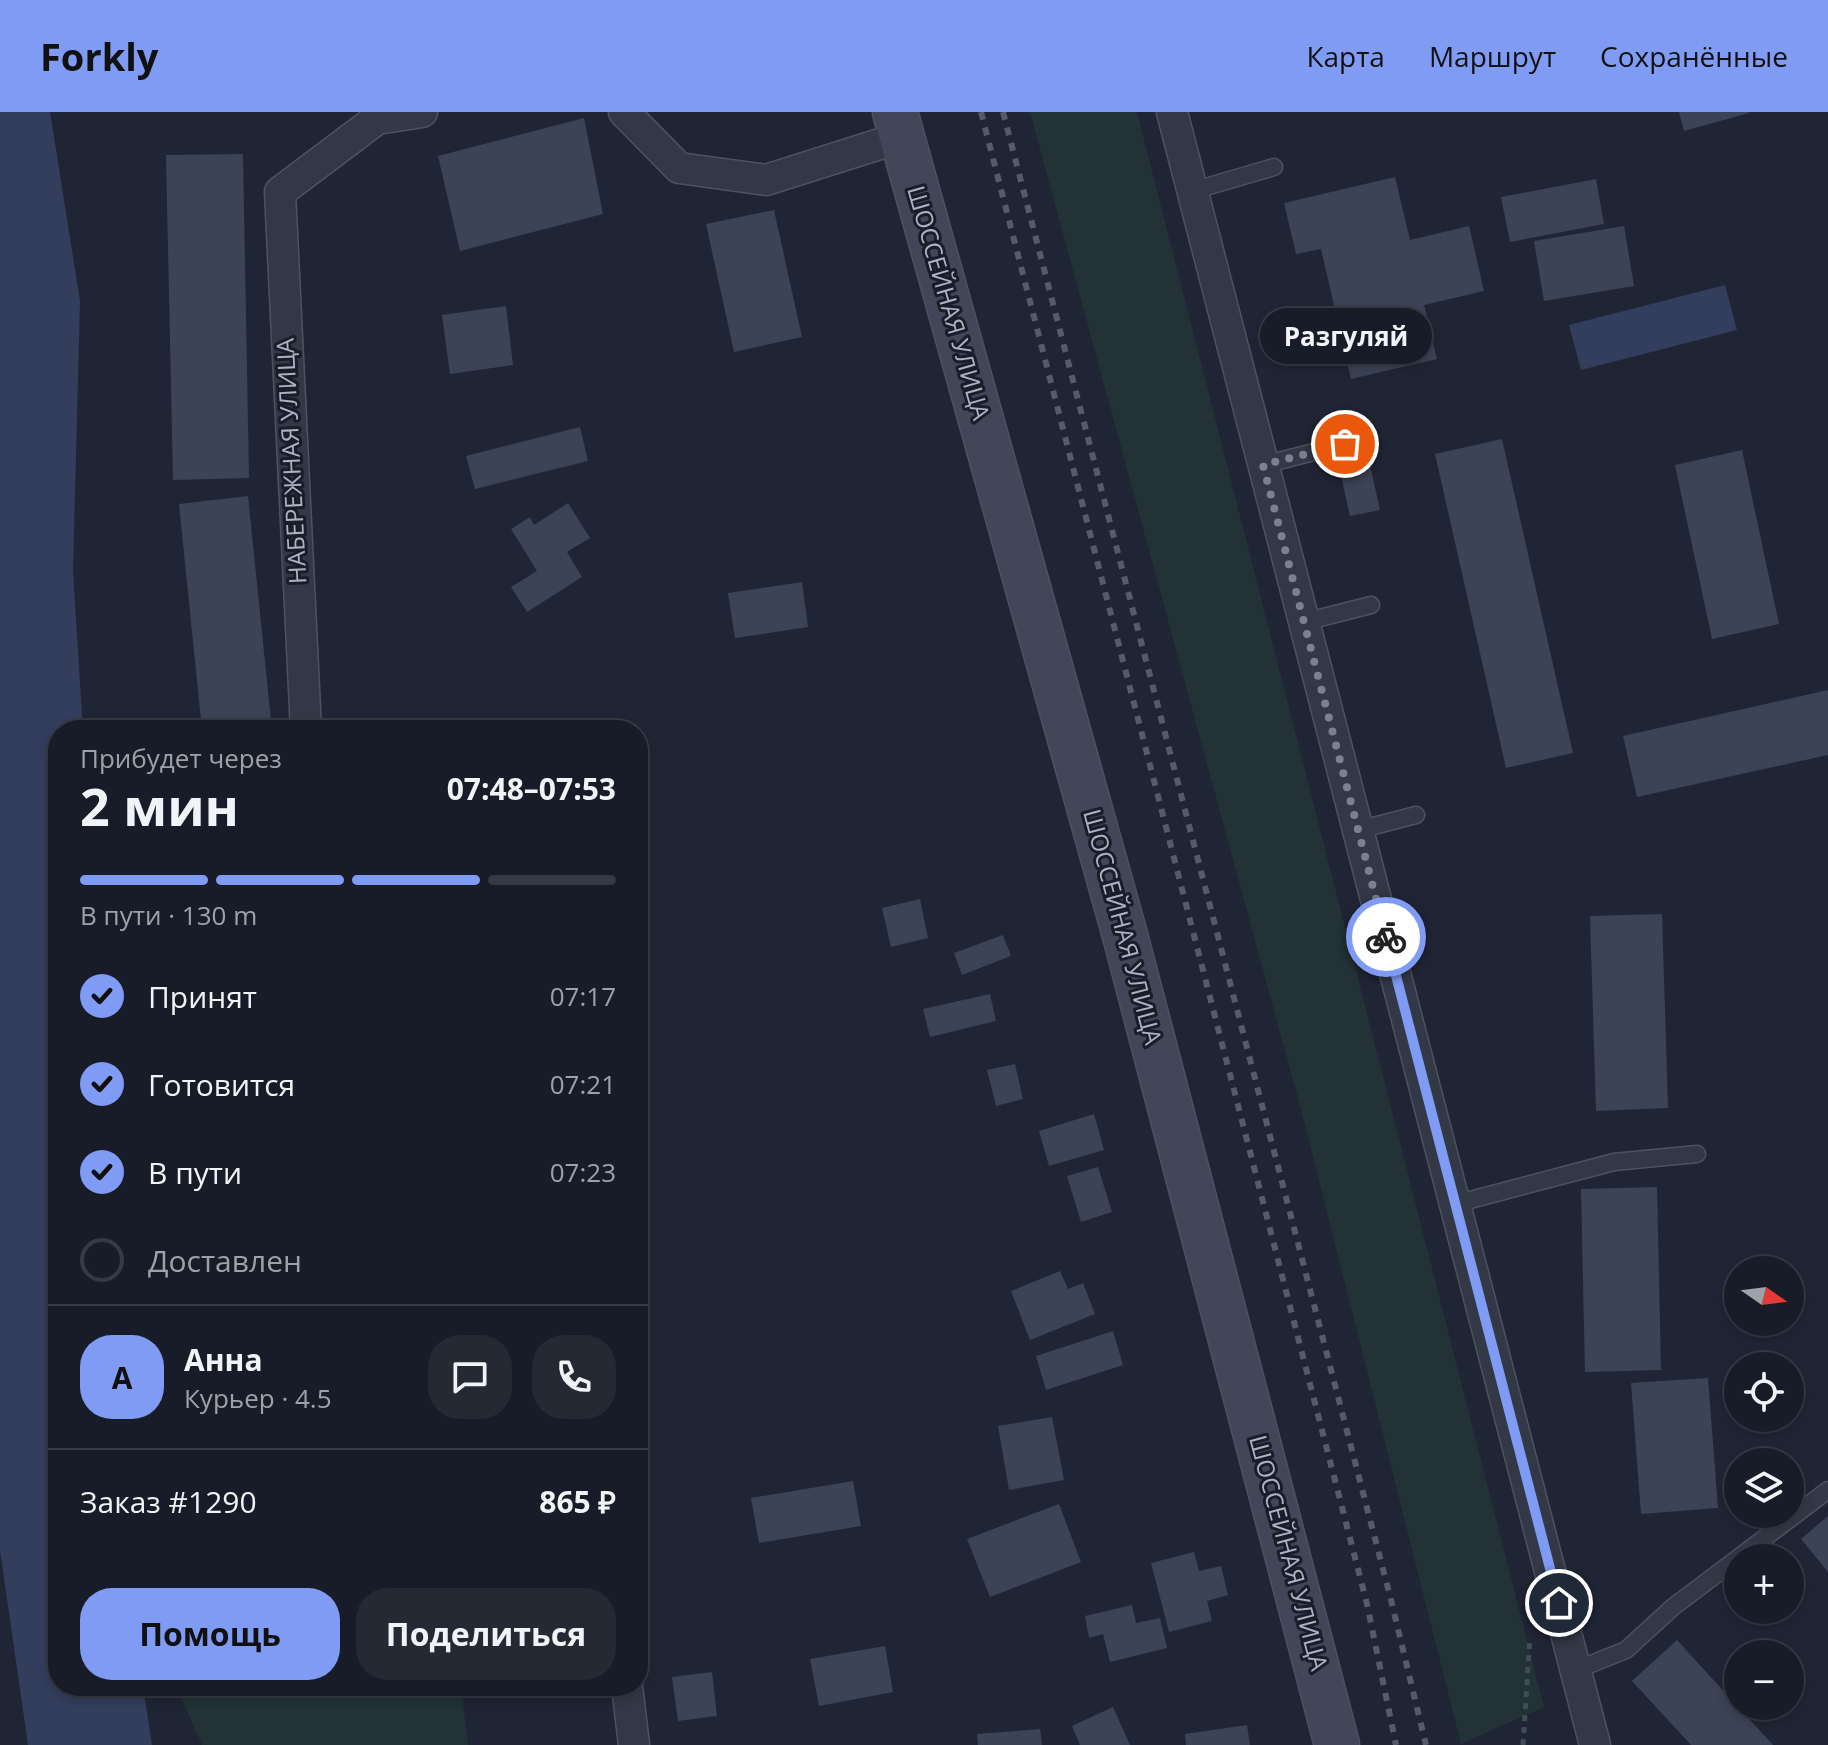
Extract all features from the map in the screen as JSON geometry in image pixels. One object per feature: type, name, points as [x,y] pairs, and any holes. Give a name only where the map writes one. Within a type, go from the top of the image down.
[{"type":"main road","name":"ШОССЕЙНАЯ УЛИЦА","points":[[898,124],[1126,939],[1337,1745]]},
{"type":"street","name":"НАБЕРЕЖНАЯ УЛИЦА","points":[[306,720],[280,192],[377,119],[422,112]]},
{"type":"street","points":[[624,112],[679,168],[766,180],[898,124]]},
{"type":"street","points":[[1172,112],[1595,1745]]},
{"type":"street","points":[[628,1696],[634,1745]]},
{"type":"lane","points":[[1192,191],[1274,167]]},
{"type":"lane","points":[[1263,465],[1345,444]]},
{"type":"lane","points":[[1304,622],[1371,605]]},
{"type":"lane","points":[[1358,830],[1416,815]]},
{"type":"lane","points":[[1455,1204],[1614,1162],[1697,1154]]},
{"type":"lane","points":[[1757,1544],[1828,1490]]},
{"type":"lane","points":[[1576,1670],[1626,1650],[1673,1607],[1724,1569]]},
{"type":"path","points":[[1523,1745],[1532,1620],[1559,1603]]},
{"type":"shaded area","points":[[1030,112],[1137,112],[1544,1707],[1461,1744],[1304,1121]]},
{"type":"shaded area","points":[[180,1696],[462,1696],[468,1745],[202,1745]]},
{"type":"water","points":[[0,112],[50,112],[80,301],[73,571],[82,720],[48,720],[48,1696],[145,1696],[152,1745],[28,1745],[0,1550]]},
{"type":"water","points":[[1725,285],[1737,330],[1581,370],[1569,325]]},
{"type":"building","points":[[1679,112],[1749,112],[1749,113],[1684,131]]},
{"type":"building","points":[[584,118],[603,214],[460,251],[438,156]]},
{"type":"building","points":[[243,154],[249,478],[173,480],[166,155]]},
{"type":"building","points":[[1395,177],[1410,240],[1469,226],[1484,291],[1424,305],[1437,359],[1351,379],[1321,249],[1296,254],[1284,203]]},
{"type":"building","points":[[1596,179],[1604,224],[1510,242],[1501,197]]},
{"type":"building","points":[[774,210],[802,337],[734,352],[706,224]]},
{"type":"building","points":[[1624,226],[1634,286],[1544,301],[1534,241]]},
{"type":"building","points":[[506,306],[513,365],[450,374],[442,315]]},
{"type":"building","points":[[580,427],[588,461],[475,489],[466,456]]},
{"type":"building","points":[[1502,439],[1573,753],[1506,768],[1435,454]]},
{"type":"building","points":[[1742,450],[1779,624],[1712,639],[1675,465]]},
{"type":"building","points":[[1368,456],[1380,510],[1350,516],[1338,462]]},
{"type":"building","points":[[248,496],[271,720],[201,720],[179,504]]},
{"type":"building","points":[[568,503],[590,538],[567,552],[582,577],[527,612],[511,587],[537,571],[511,529],[530,517],[534,525]]},
{"type":"building","points":[[802,582],[808,627],[735,638],[728,593]]},
{"type":"building","points":[[1828,690],[1828,755],[1637,797],[1623,736]]},
{"type":"building","points":[[920,899],[928,938],[891,947],[882,908]]},
{"type":"building","points":[[1662,914],[1668,1108],[1596,1111],[1590,916]]},
{"type":"building","points":[[1003,935],[1011,956],[962,975],[954,953]]},
{"type":"building","points":[[990,994],[996,1021],[930,1037],[923,1009]]},
{"type":"building","points":[[1015,1064],[1023,1099],[996,1106],[987,1070]]},
{"type":"building","points":[[1094,1114],[1104,1150],[1049,1166],[1039,1131]]},
{"type":"building","points":[[1098,1167],[1112,1212],[1081,1222],[1067,1176]]},
{"type":"building","points":[[1657,1187],[1661,1370],[1585,1372],[1581,1189]]},
{"type":"building","points":[[1060,1271],[1068,1289],[1083,1283],[1095,1314],[1030,1340],[1011,1291]]},
{"type":"building","points":[[1113,1331],[1123,1365],[1046,1390],[1036,1356]]},
{"type":"building","points":[[1708,1378],[1718,1508],[1641,1514],[1631,1383]]},
{"type":"building","points":[[1052,1417],[1064,1480],[1009,1490],[998,1426]]},
{"type":"building","points":[[853,1481],[861,1526],[759,1543],[751,1498]]},
{"type":"building","points":[[1059,1504],[1081,1562],[990,1597],[967,1539]]},
{"type":"building","points":[[1828,1516],[1828,1572],[1801,1539]]},
{"type":"building","points":[[1194,1552],[1199,1571],[1221,1566],[1228,1595],[1207,1601],[1212,1621],[1169,1632],[1151,1563]]},
{"type":"building","points":[[1132,1605],[1136,1623],[1160,1618],[1167,1648],[1110,1662],[1103,1634],[1089,1638],[1085,1616]]},
{"type":"building","points":[[1677,1640],[1724,1691],[1724,1720],[1750,1720],[1773,1745],[1691,1745],[1632,1681]]},
{"type":"building","points":[[885,1646],[893,1692],[819,1706],[810,1659]]},
{"type":"building","points":[[712,1672],[717,1716],[678,1721],[672,1677]]},
{"type":"building","points":[[1113,1707],[1130,1745],[1080,1745],[1072,1726]]},
{"type":"building","points":[[1247,1725],[1250,1745],[1186,1745],[1185,1734]]},
{"type":"building","points":[[1040,1729],[1042,1745],[978,1745],[977,1734]]},
{"type":"railway","points":[[981,112],[1367,1604],[1396,1745]]},
{"type":"railway","points":[[1003,112],[1391,1600],[1426,1745]]},
{"type":"way so far","points":[[1345,444],[1263,465],[1386,937]]},
{"type":"place","name":"Разгуляй","points":[[1345,444]]},
{"type":"route","points":[[1386,937],[1559,1603]]}]
